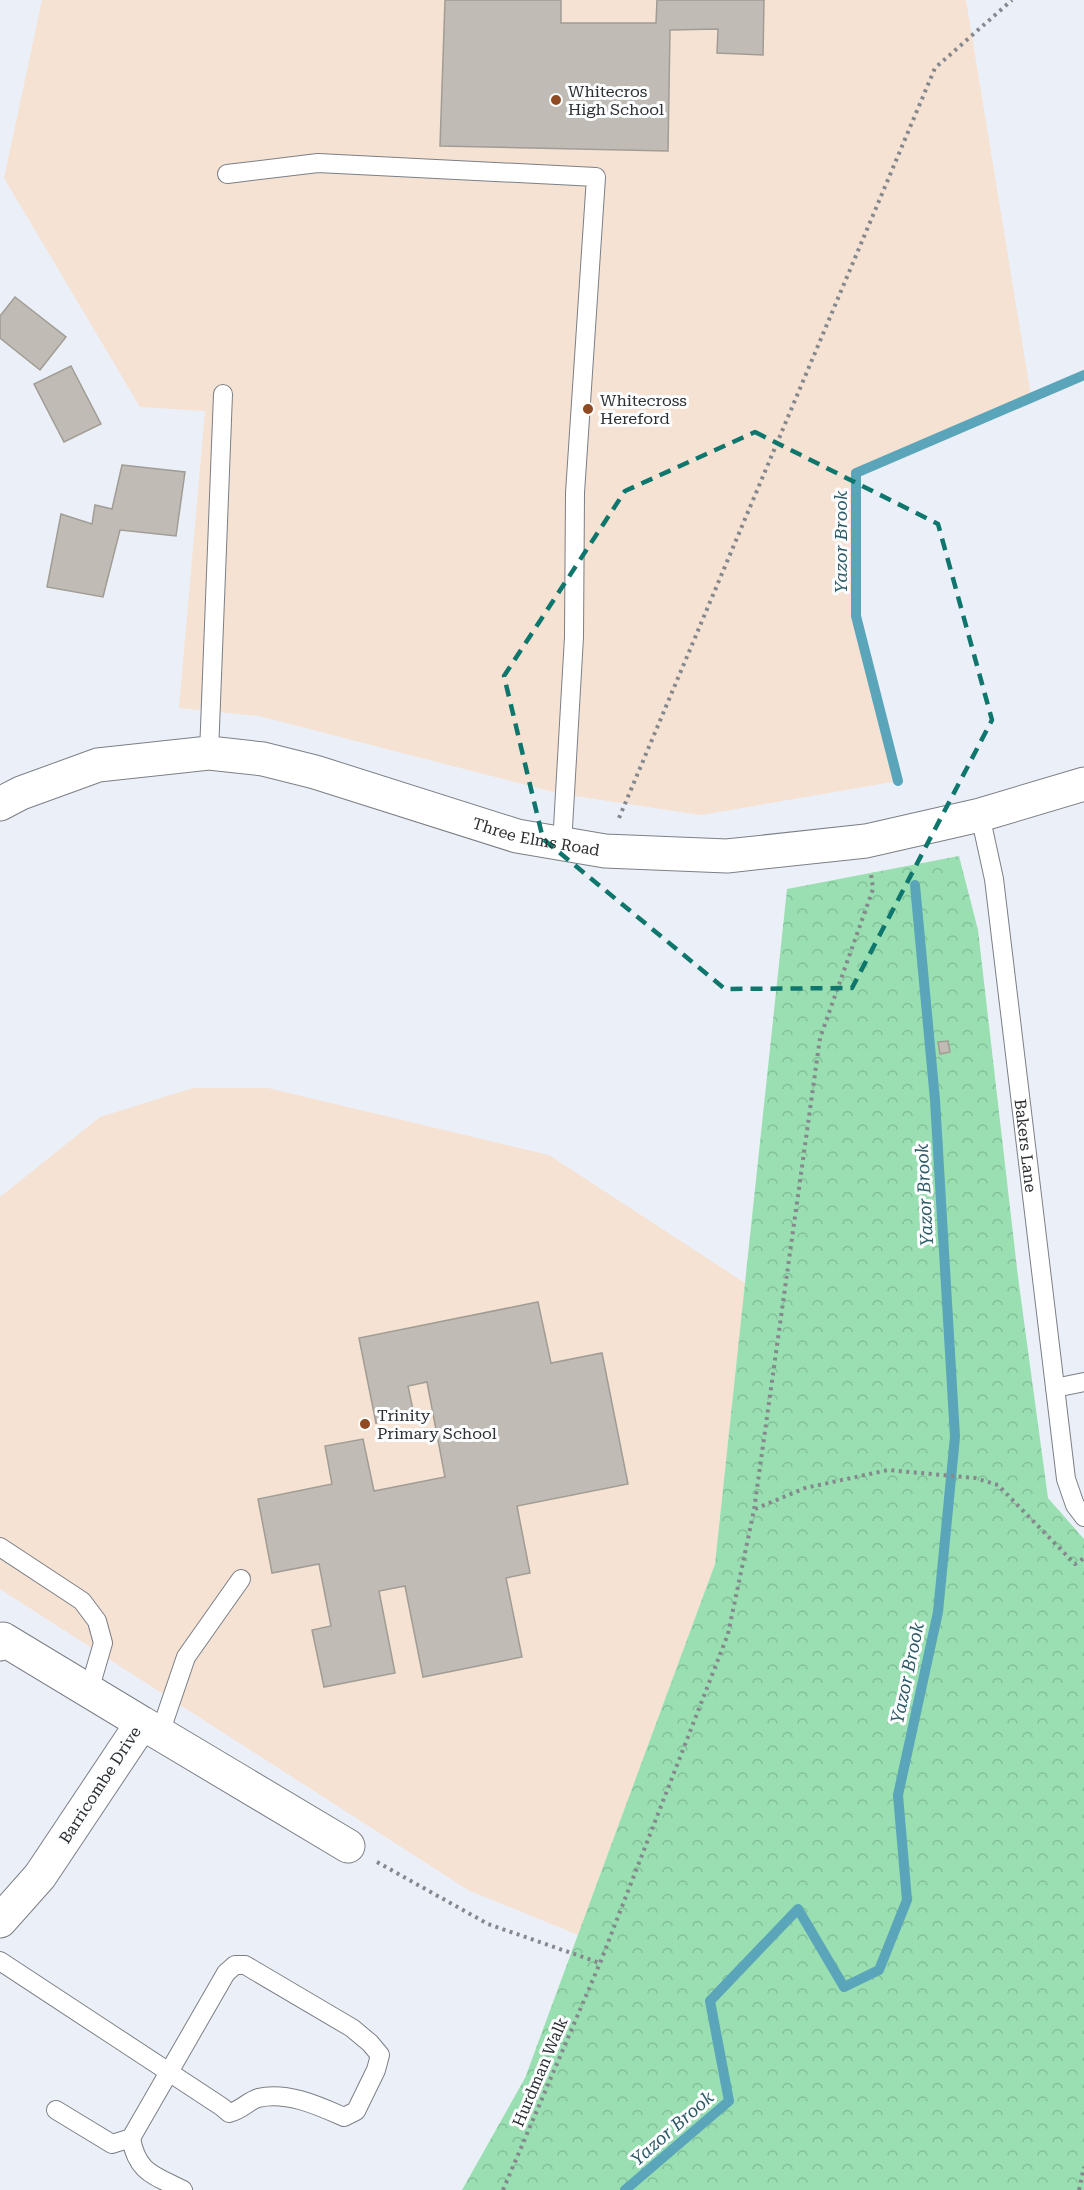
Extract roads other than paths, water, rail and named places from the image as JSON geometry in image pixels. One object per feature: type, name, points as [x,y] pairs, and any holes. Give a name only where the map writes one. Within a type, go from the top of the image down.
[{"type":"main road","name":"Three Elms Road","points":[[0,804],[21,793],[98,765],[209,753],[263,759],[315,772],[517,836],[562,845],[605,851],[727,856],[866,841],[980,815],[1084,784]]},
{"type":"main road","name":"Barricombe Drive","points":[[0,1644],[3,1639],[151,1728],[40,1876],[0,1921]]},
{"type":"main road","points":[[151,1728],[348,1846]]},
{"type":"lane","points":[[228,174],[318,163],[596,177],[575,493],[574,637],[562,845]]},
{"type":"lane","points":[[209,753],[223,394]]},
{"type":"lane","name":"Bakers Lane","points":[[980,815],[994,879],[1066,1479],[1075,1505],[1084,1517]]},
{"type":"lane","points":[[1055,1388],[1084,1382]]},
{"type":"lane","points":[[0,1547],[82,1600],[97,1621],[103,1643],[89,1691]]},
{"type":"lane","points":[[151,1728],[186,1657],[241,1579]]},
{"type":"lane","points":[[0,1961],[169,2072],[229,2113],[238,2111],[257,2098],[280,2097],[319,2106],[344,2117],[356,2111],[376,2070],[380,2055],[370,2043],[351,2028],[245,1965],[235,1965],[226,1973],[180,2050],[169,2072],[131,2138],[133,2152],[138,2163],[147,2171],[183,2190]]},
{"type":"lane","points":[[56,2110],[112,2144],[131,2138]]},
{"type":"waterway","name":"Yazor Brook","points":[[898,781],[856,616],[856,473],[1084,375]]},
{"type":"waterway","name":"Yazor Brook","points":[[625,2190],[729,2101],[710,2001],[798,1909],[844,1987],[879,1970],[907,1900],[898,1795],[938,1612],[955,1437],[935,1100],[915,885]]},
{"type":"place","name":"Whitecros High School","points":[[556,100]]},
{"type":"place","name":"Whitecross Hereford","points":[[588,409]]},
{"type":"place","name":"Trinity Primary School","points":[[365,1424]]}]
